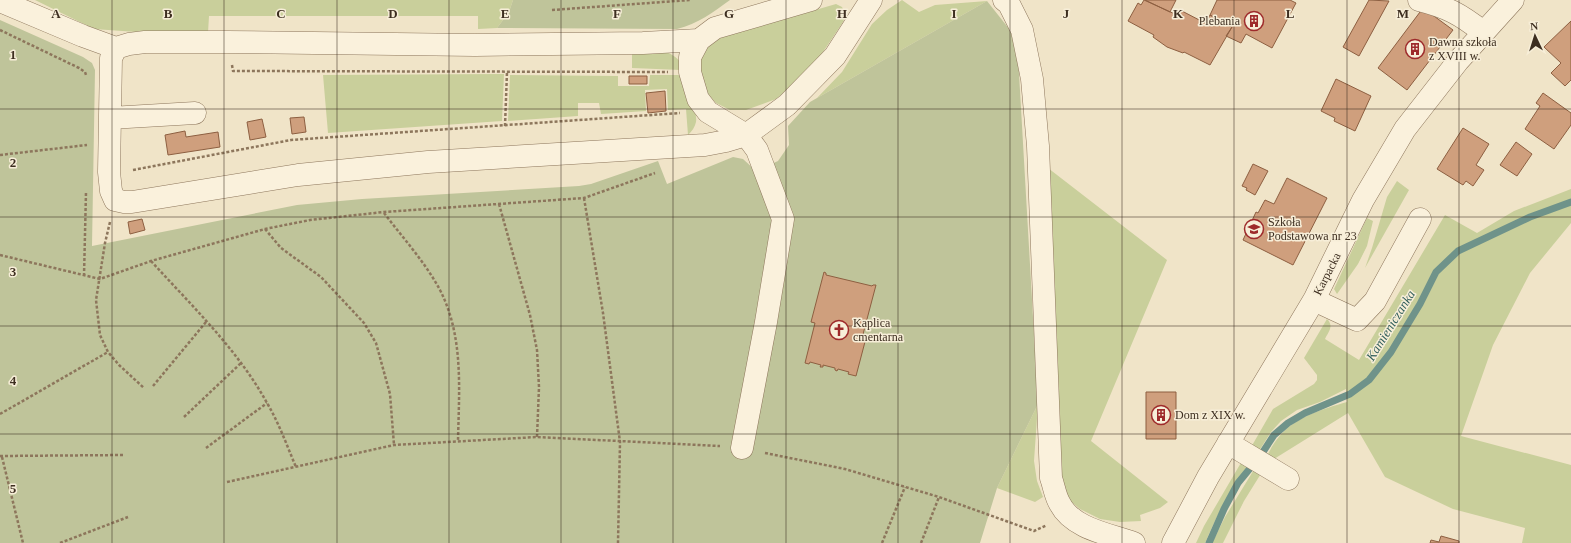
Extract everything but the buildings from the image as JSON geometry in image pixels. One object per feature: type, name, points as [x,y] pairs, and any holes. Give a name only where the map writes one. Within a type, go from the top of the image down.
[{"type":"street","points":[[742,448],[766,322],[783,219],[757,150],[746,135],[708,112],[698,99],[690,72],[690,57],[699,40],[714,28],[811,0]]},
{"type":"street","points":[[116,48],[111,58],[109,172],[111,191],[115,200],[124,202],[148,201],[224,186],[298,175],[428,162],[712,144],[726,141],[746,135],[787,105],[815,78],[835,56],[871,0]]},
{"type":"street","points":[[1004,0],[1009,4],[1022,30],[1032,79],[1038,146],[1051,478],[1059,503],[1068,516],[1082,525],[1134,543]]},
{"type":"street","points":[[1419,0],[1442,6],[1465,18],[1482,32]]},
{"type":"street","name":"Karpacka","points":[[1174,543],[1191,507],[1314,300],[1363,200],[1405,129],[1430,94],[1482,32],[1513,0]]},
{"type":"street","points":[[0,1],[83,36],[116,48],[129,44],[145,42],[483,45],[643,43],[699,40]]},
{"type":"street","points":[[110,118],[195,113]]},
{"type":"street","points":[[1314,300],[1357,320],[1374,301],[1420,219]]},
{"type":"street","points":[[1228,443],[1288,479]]},
{"type":"path","points":[[552,10],[690,0]]},
{"type":"path","points":[[0,30],[79,68],[85,72],[88,80]]},
{"type":"path","points":[[227,42],[233,72],[690,72]]},
{"type":"path","points":[[505,126],[507,72]]},
{"type":"path","points":[[130,170],[291,140],[682,113],[684,145]]},
{"type":"path","points":[[0,155],[88,145],[88,138]]},
{"type":"path","points":[[0,255],[100,279],[151,261],[265,229],[310,220],[384,212],[584,198],[661,171]]},
{"type":"path","points":[[84,276],[86,191]]},
{"type":"path","points":[[584,198],[603,313],[620,442],[618,543]]},
{"type":"path","points":[[115,200],[105,243],[96,300],[100,335],[108,352],[119,365],[144,388]]},
{"type":"path","points":[[499,204],[530,315],[537,350],[539,387],[537,437]]},
{"type":"path","points":[[384,212],[424,263],[440,290],[450,315],[456,340],[459,373],[458,441]]},
{"type":"path","points":[[265,229],[281,248],[322,277],[364,323],[376,344],[390,394],[394,445]]},
{"type":"path","points":[[151,261],[241,363],[267,403],[296,467]]},
{"type":"path","points":[[153,386],[206,322]]},
{"type":"path","points":[[0,414],[108,352]]},
{"type":"path","points":[[184,416],[241,363]]},
{"type":"path","points":[[206,448],[267,403]]},
{"type":"path","points":[[227,482],[394,445],[537,437],[620,442],[716,445],[742,448],[845,469],[939,498],[1034,531]]},
{"type":"path","points":[[23,543],[1,457],[125,455]]},
{"type":"path","points":[[882,543],[905,487]]},
{"type":"path","points":[[921,543],[939,498]]},
{"type":"path","points":[[60,543],[128,517]]},
{"type":"green space","points":[[35,0],[513,0],[509,12],[497,28],[478,29],[478,16],[209,16],[208,33],[165,34],[94,29]]},
{"type":"green space","points":[[513,0],[730,0],[699,21],[677,29],[497,28],[509,12]]},
{"type":"green space","points":[[902,0],[919,12],[935,5],[987,1],[817,98],[842,72],[872,24],[887,10]]},
{"type":"green space","points":[[987,1],[1010,30],[1018,56],[1038,404],[997,488],[980,543],[0,543],[0,20],[83,57],[92,63],[95,70],[92,246],[297,205],[362,199],[579,186],[591,184],[658,161],[667,184],[733,157],[743,159],[756,171],[778,161],[789,145],[788,126],[810,102]]},
{"type":"green space","points":[[836,4],[842,7],[846,15],[843,22],[809,73],[776,99],[746,110],[730,110],[716,103],[707,93],[700,77],[699,61],[702,52],[716,39]]},
{"type":"green space","points":[[662,51],[677,58],[681,63],[681,70],[632,68],[632,52]]},
{"type":"green space","points":[[504,74],[502,121],[328,133],[323,75]]},
{"type":"green space","points":[[510,75],[618,76],[618,86],[649,86],[650,75],[681,75],[693,105],[696,124],[688,135],[686,109],[668,110],[667,89],[645,90],[646,111],[601,114],[599,103],[578,103],[578,116],[508,121]]},
{"type":"green space","points":[[1048,168],[1167,260],[1091,441],[1168,502],[1160,508],[1140,515],[1141,521],[1120,522],[1100,519],[1080,509],[1068,499],[1061,484]]},
{"type":"green space","points":[[1397,181],[1409,190],[1365,268],[1387,197]]},
{"type":"green space","points":[[1571,189],[1571,223],[1530,273],[1493,345],[1461,436],[1571,465],[1571,543],[1522,543],[1525,528],[1453,509],[1385,477],[1348,413],[1269,462],[1265,459],[1278,438],[1292,424],[1310,415],[1347,402],[1346,389],[1320,402],[1297,410],[1281,421],[1271,432],[1257,454],[1250,449],[1273,409],[1314,384],[1317,380],[1317,375],[1304,358],[1327,319],[1330,326],[1325,339],[1359,360],[1445,215],[1477,233],[1514,211]]},
{"type":"green space","points":[[1367,218],[1373,221],[1367,246],[1358,264],[1337,294],[1334,289]]},
{"type":"green space","points":[[1038,404],[1034,461],[1037,481],[1043,497],[1035,502],[997,488]]},
{"type":"green space","points":[[1242,461],[1249,464],[1225,502],[1205,543],[1196,543],[1204,526]]},
{"type":"green space","points":[[1255,468],[1262,472],[1244,501],[1223,543],[1212,543],[1225,517]]},
{"type":"waterway","name":"Kamieniczanka","points":[[1209,543],[1224,509],[1238,483],[1261,455],[1274,435],[1288,423],[1305,413],[1350,394],[1369,380],[1391,352],[1420,304],[1436,272],[1458,251],[1530,217],[1571,202]]},
{"type":"place","name":"Plebania","points":[[1254,21]]},
{"type":"place","name":"Dawna szkoła z XVIII w.","points":[[1415,49]]},
{"type":"place","name":"Szkoła Podstawowa nr 23","points":[[1254,229]]},
{"type":"place","name":"Kaplica cmentarna","points":[[839,330]]},
{"type":"place","name":"Dom z XIX w.","points":[[1161,415]]}]
